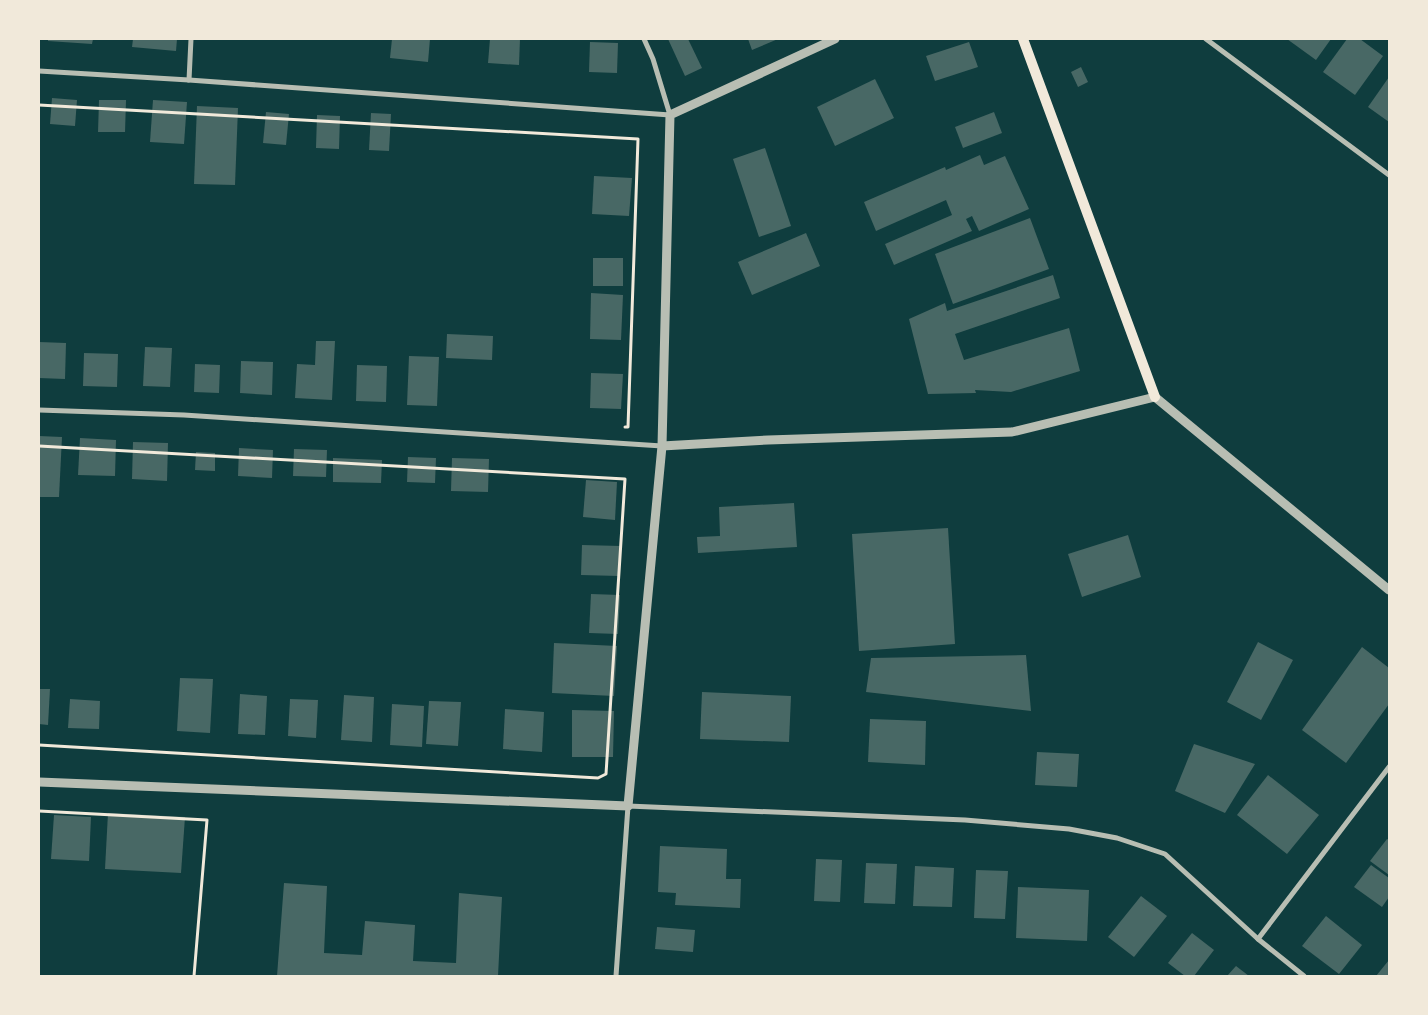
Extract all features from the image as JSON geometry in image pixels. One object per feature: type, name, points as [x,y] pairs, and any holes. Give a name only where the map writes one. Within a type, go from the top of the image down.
[{"type":"main road","points":[[1024,39],[1155,397]]},
{"type":"street","points":[[189,80],[191,39]]},
{"type":"street","points":[[616,976],[628,806],[662,446],[670,115],[653,59],[644,39]]},
{"type":"street","points":[[39,71],[670,115],[835,39]]},
{"type":"street","points":[[1206,39],[1389,175]]},
{"type":"street","points":[[39,410],[194,416],[662,446],[758,440],[1012,432],[1155,397],[1389,590]]},
{"type":"street","points":[[1258,939],[1389,767]]},
{"type":"street","points":[[39,782],[965,820],[1069,829],[1117,838],[1165,854],[1258,939],[1304,976]]},
{"type":"path","points":[[39,105],[638,139],[628,427]]},
{"type":"path","points":[[39,446],[624,479],[606,774],[598,778],[39,745]]},
{"type":"path","points":[[39,811],[207,820],[194,976]]},
{"type":"building","points":[[48,39],[93,39],[92,44],[48,41]]},
{"type":"building","points":[[133,39],[177,39],[176,51],[132,47]]},
{"type":"building","points":[[392,39],[430,39],[428,62],[390,58]]},
{"type":"building","points":[[490,39],[520,39],[519,65],[488,63]]},
{"type":"building","points":[[668,39],[688,39],[702,68],[685,76]]},
{"type":"building","points":[[748,39],[778,39],[752,50]]},
{"type":"building","points":[[1287,39],[1331,39],[1316,60]]},
{"type":"building","points":[[1347,39],[1360,39],[1383,56],[1355,95],[1323,72]]},
{"type":"building","points":[[590,42],[618,43],[617,73],[589,72]]},
{"type":"building","points":[[969,42],[978,67],[935,81],[926,56]]},
{"type":"building","points":[[1081,67],[1088,82],[1078,87],[1071,72]]},
{"type":"building","points":[[1389,77],[1389,122],[1368,107]]},
{"type":"building","points":[[875,79],[894,118],[835,146],[817,107]]},
{"type":"building","points":[[52,98],[77,100],[75,126],[50,124]]},
{"type":"building","points":[[99,100],[126,100],[125,132],[98,132]]},
{"type":"building","points":[[153,100],[187,102],[184,144],[150,142]]},
{"type":"building","points":[[197,106],[238,108],[235,185],[194,184]]},
{"type":"building","points":[[266,112],[289,114],[286,145],[263,143]]},
{"type":"building","points":[[994,112],[1002,133],[963,148],[955,127]]},
{"type":"building","points":[[371,113],[391,114],[389,151],[369,150]]},
{"type":"building","points":[[317,115],[340,116],[339,149],[316,148]]},
{"type":"building","points":[[765,148],[791,226],[759,237],[733,159]]},
{"type":"building","points":[[980,155],[984,165],[1005,156],[1029,209],[979,231],[972,216],[966,219],[972,231],[894,265],[885,244],[952,215],[946,200],[876,231],[864,202],[945,167],[946,170]]},
{"type":"building","points":[[594,176],[632,178],[629,216],[592,214]]},
{"type":"building","points":[[1030,218],[1049,269],[953,304],[935,254]]},
{"type":"building","points":[[806,233],[820,266],[752,295],[738,262]]},
{"type":"building","points":[[593,258],[623,258],[623,286],[593,286]]},
{"type":"building","points":[[1053,275],[1060,298],[955,334],[964,360],[1069,328],[1080,371],[1011,392],[975,390],[976,393],[928,394],[909,319],[945,303],[947,311]]},
{"type":"building","points":[[591,293],[623,295],[621,340],[590,339]]},
{"type":"building","points":[[447,334],[493,336],[492,360],[446,358]]},
{"type":"building","points":[[316,341],[335,341],[332,400],[295,398],[297,364],[315,365]]},
{"type":"building","points":[[39,342],[66,343],[65,379],[39,378]]},
{"type":"building","points":[[145,347],[172,348],[170,387],[143,386]]},
{"type":"building","points":[[84,353],[118,354],[117,387],[83,386]]},
{"type":"building","points":[[409,356],[439,357],[437,406],[407,405]]},
{"type":"building","points":[[241,361],[273,362],[272,395],[240,393]]},
{"type":"building","points":[[195,364],[220,365],[219,393],[194,392]]},
{"type":"building","points":[[357,365],[387,366],[386,402],[356,401]]},
{"type":"building","points":[[591,373],[623,374],[621,409],[590,408]]},
{"type":"building","points":[[39,436],[62,437],[59,497],[39,497]]},
{"type":"building","points":[[80,438],[116,440],[115,476],[78,475]]},
{"type":"building","points":[[133,442],[168,443],[167,481],[132,479]]},
{"type":"building","points":[[239,448],[273,450],[272,478],[238,476]]},
{"type":"building","points":[[294,449],[327,450],[326,477],[293,476]]},
{"type":"building","points":[[196,452],[215,453],[215,471],[195,470]]},
{"type":"building","points":[[408,457],[436,458],[435,483],[407,482]]},
{"type":"building","points":[[333,458],[382,460],[381,483],[333,482]]},
{"type":"building","points":[[452,458],[489,459],[488,492],[451,491]]},
{"type":"building","points":[[586,480],[617,482],[615,520],[583,517]]},
{"type":"building","points":[[794,503],[797,547],[698,553],[697,537],[720,536],[719,507]]},
{"type":"building","points":[[948,528],[955,644],[859,651],[852,534]]},
{"type":"building","points":[[1128,535],[1141,577],[1082,597],[1068,554]]},
{"type":"building","points":[[582,545],[621,546],[619,576],[581,575]]},
{"type":"building","points":[[591,594],[620,595],[618,634],[589,633]]},
{"type":"building","points":[[1258,642],[1293,660],[1261,720],[1227,702]]},
{"type":"building","points":[[554,643],[617,646],[614,696],[552,693]]},
{"type":"building","points":[[1362,647],[1389,668],[1389,704],[1346,763],[1302,730]]},
{"type":"building","points":[[1026,655],[1031,711],[866,692],[871,658]]},
{"type":"building","points":[[180,678],[213,679],[210,733],[177,731]]},
{"type":"building","points":[[39,689],[50,689],[48,725],[39,724]]},
{"type":"building","points":[[702,692],[791,696],[789,742],[700,739]]},
{"type":"building","points":[[240,694],[267,696],[265,735],[238,734]]},
{"type":"building","points":[[344,695],[374,697],[372,742],[341,740]]},
{"type":"building","points":[[70,699],[100,701],[99,729],[68,728]]},
{"type":"building","points":[[290,699],[318,700],[316,738],[288,736]]},
{"type":"building","points":[[429,701],[461,702],[458,746],[426,744]]},
{"type":"building","points":[[392,704],[424,706],[422,747],[390,745]]},
{"type":"building","points":[[505,709],[544,712],[542,752],[503,749]]},
{"type":"building","points":[[572,710],[614,711],[613,757],[572,757]]},
{"type":"building","points":[[870,719],[926,721],[925,765],[868,762]]},
{"type":"building","points":[[1194,744],[1255,764],[1225,813],[1175,791]]},
{"type":"building","points":[[1037,752],[1079,754],[1077,787],[1035,785]]},
{"type":"building","points":[[1268,775],[1319,815],[1287,854],[1237,815]]},
{"type":"building","points":[[108,813],[185,817],[181,873],[105,869]]},
{"type":"building","points":[[54,815],[91,817],[89,861],[51,859]]},
{"type":"building","points":[[1387,839],[1389,840],[1389,875],[1370,861]]},
{"type":"building","points":[[660,846],[727,849],[726,879],[741,879],[740,908],[675,905],[676,893],[658,892]]},
{"type":"building","points":[[816,859],[842,860],[840,902],[814,901]]},
{"type":"building","points":[[866,863],[897,864],[895,904],[864,903]]},
{"type":"building","points":[[1371,865],[1389,878],[1389,897],[1382,907],[1354,887]]},
{"type":"building","points":[[915,866],[954,868],[952,907],[913,906]]},
{"type":"building","points":[[976,870],[1008,871],[1005,919],[974,918]]},
{"type":"building","points":[[284,883],[327,886],[324,953],[362,955],[365,921],[415,925],[413,961],[456,963],[459,893],[502,897],[498,976],[277,976]]},
{"type":"building","points":[[1018,887],[1089,890],[1087,941],[1016,938]]},
{"type":"building","points":[[1141,896],[1167,916],[1134,957],[1108,937]]},
{"type":"building","points":[[1326,916],[1362,945],[1339,974],[1302,946]]},
{"type":"building","points":[[657,927],[695,930],[693,952],[655,949]]},
{"type":"building","points":[[1192,933],[1214,950],[1194,976],[1185,976],[1168,963]]},
{"type":"building","points":[[1389,960],[1389,976],[1376,976]]},
{"type":"building","points":[[1236,966],[1249,976],[1227,976]]}]
